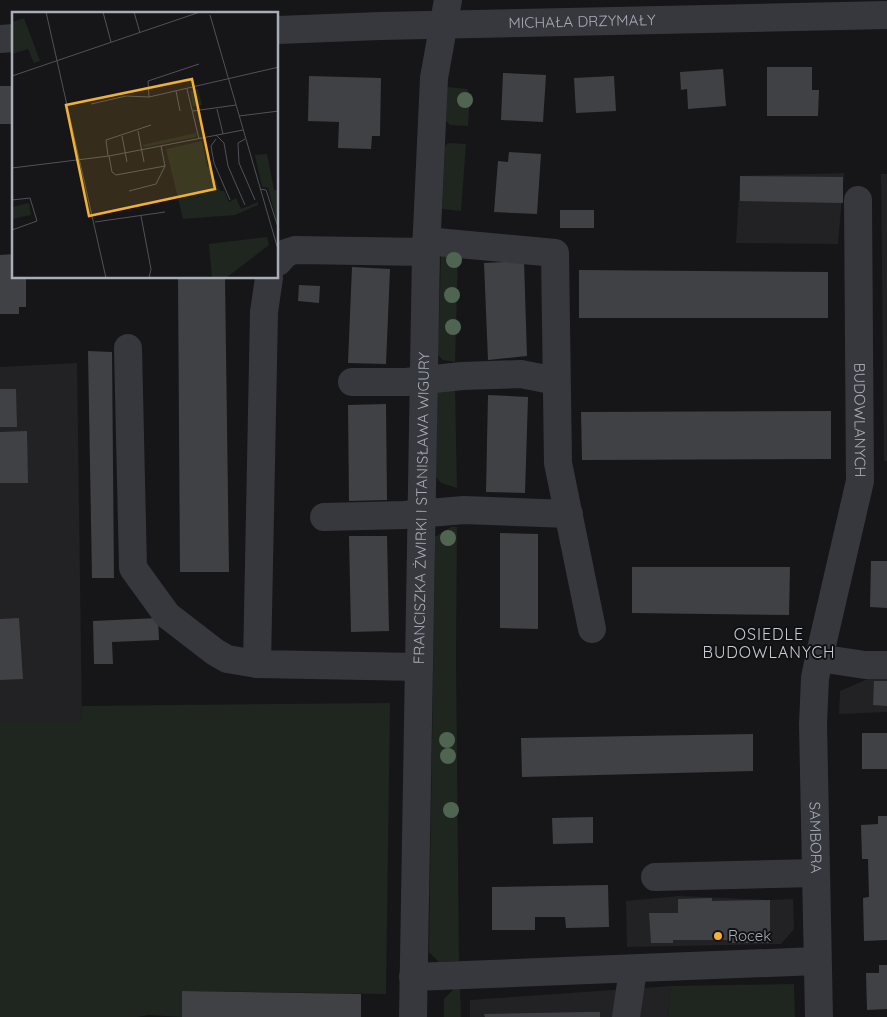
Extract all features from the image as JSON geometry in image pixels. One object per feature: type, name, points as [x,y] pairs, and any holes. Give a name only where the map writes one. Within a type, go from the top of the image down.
[{"type":"street","name":"MICHAŁA DRZYMAŁY","points":[[279,30],[446,12],[887,15]]},
{"type":"street","name":"FRANCISZKA ŻWIRKI I STANISŁAWA WIGURY","points":[[413,1017],[426,247],[434,78],[446,12]]},
{"type":"street","name":"BUDOWLANYCH","points":[[819,658],[860,481],[858,200]]},
{"type":"street","points":[[279,261],[286,253],[295,250],[426,247],[555,253],[558,463],[592,629]]},
{"type":"street","points":[[257,664],[264,312],[268,279]]},
{"type":"street","points":[[128,348],[134,568],[167,615],[227,659],[257,664],[419,667]]},
{"type":"street","points":[[352,382],[406,382],[423,379],[521,374],[556,381]]},
{"type":"street","points":[[324,517],[404,515],[421,512],[464,510],[569,514]]},
{"type":"street","points":[[819,658],[865,665],[887,665]]},
{"type":"street","name":"SAMBORA","points":[[819,658],[814,694],[813,724],[819,1017]]},
{"type":"street","points":[[655,877],[816,872]]},
{"type":"street","points":[[413,977],[633,970],[817,961]]},
{"type":"street","points":[[626,1017],[633,970]]},
{"type":"shaded area","points":[[447,87],[467,89],[470,95],[468,126],[450,125],[446,121]]},
{"type":"shaded area","points":[[448,143],[466,144],[461,211],[442,209],[445,147]]},
{"type":"shaded area","points":[[844,173],[838,244],[736,243],[740,176]]},
{"type":"shaded area","points":[[881,174],[887,174],[887,461],[884,461]]},
{"type":"shaded area","points":[[441,254],[458,255],[455,362],[443,360],[438,355]]},
{"type":"shaded area","points":[[77,363],[82,723],[0,723],[0,367]]},
{"type":"shaded area","points":[[446,388],[455,388],[457,488],[441,483],[436,477],[437,393]]},
{"type":"shaded area","points":[[451,527],[457,527],[456,658],[459,961],[439,962],[429,952],[435,537]]},
{"type":"shaded area","points":[[870,678],[887,679],[887,712],[839,714],[840,691]]},
{"type":"shaded area","points":[[390,703],[386,994],[183,991],[182,1017],[149,1015],[137,1017],[0,1017],[0,723],[82,723],[82,706]]},
{"type":"shaded area","points":[[679,896],[770,900],[793,899],[794,929],[781,944],[627,947],[626,901]]},
{"type":"shaded area","points":[[794,984],[795,1017],[668,1017],[671,986]]},
{"type":"shaded area","points":[[671,986],[668,1017],[470,1017],[470,1000]]},
{"type":"shaded area","points":[[455,988],[460,988],[461,1017],[444,1017],[444,999]]},
{"type":"building","points":[[767,67],[812,67],[812,90],[819,90],[818,116],[767,116]]},
{"type":"building","points":[[723,69],[726,106],[688,109],[687,89],[681,90],[680,72]]},
{"type":"building","points":[[503,73],[546,75],[543,122],[501,120]]},
{"type":"building","points":[[309,76],[381,78],[380,136],[372,136],[371,149],[338,148],[339,122],[308,121]]},
{"type":"building","points":[[614,76],[616,111],[576,113],[574,78]]},
{"type":"building","points":[[0,86],[12,86],[12,124],[0,124]]},
{"type":"building","points":[[509,152],[541,154],[537,214],[494,212],[498,161],[508,162]]},
{"type":"building","points":[[740,176],[843,177],[843,203],[740,201]]},
{"type":"building","points":[[560,210],[594,210],[594,228],[560,228]]},
{"type":"building","points":[[12,254],[12,279],[26,279],[26,307],[19,307],[19,314],[0,314],[0,255]]},
{"type":"building","points":[[524,261],[527,356],[488,360],[484,263]]},
{"type":"building","points":[[352,267],[390,269],[386,364],[348,363]]},
{"type":"building","points":[[579,270],[828,272],[828,318],[579,318]]},
{"type":"building","points":[[178,279],[225,279],[229,572],[180,572]]},
{"type":"building","points":[[299,285],[320,286],[319,303],[298,301]]},
{"type":"building","points":[[88,351],[112,352],[114,578],[92,578]]},
{"type":"building","points":[[0,389],[16,389],[17,427],[0,427]]},
{"type":"building","points":[[488,395],[528,397],[525,493],[486,492]]},
{"type":"building","points":[[386,404],[387,500],[349,501],[348,405]]},
{"type":"building","points":[[831,411],[831,459],[582,460],[581,412]]},
{"type":"building","points":[[27,431],[28,483],[0,483],[0,432]]},
{"type":"building","points":[[500,533],[538,534],[538,629],[500,628]]},
{"type":"building","points":[[349,536],[387,536],[389,631],[351,632]]},
{"type":"building","points":[[871,561],[887,561],[887,608],[870,607]]},
{"type":"building","points":[[632,567],[790,567],[789,615],[632,613]]},
{"type":"building","points":[[19,618],[23,679],[0,680],[0,619]]},
{"type":"building","points":[[158,618],[159,640],[112,642],[113,664],[94,664],[93,621]]},
{"type":"building","points":[[874,681],[887,681],[887,706],[873,705]]},
{"type":"building","points":[[862,733],[887,733],[887,769],[862,769]]},
{"type":"building","points":[[753,734],[753,771],[522,777],[521,738]]},
{"type":"building","points":[[878,816],[887,816],[887,940],[864,941],[863,898],[869,897],[868,859],[862,859],[861,825],[878,824]]},
{"type":"building","points":[[593,817],[593,843],[553,844],[552,818]]},
{"type":"building","points":[[608,885],[609,927],[566,928],[565,917],[535,917],[535,930],[492,930],[492,887]]},
{"type":"building","points":[[712,898],[712,901],[770,900],[770,943],[732,943],[732,940],[673,940],[673,943],[651,943],[649,913],[678,913],[678,899]]},
{"type":"building","points":[[879,965],[887,965],[887,1009],[867,1010],[866,973],[879,973]]},
{"type":"building","points":[[182,991],[361,994],[361,1017],[182,1017]]},
{"type":"building","points":[[600,1012],[600,1017],[485,1017],[484,1014]]},
{"type":"place","name":"Rocek","points":[[718,936]]},
{"type":"district","name":"OSIEDLE BUDOWLANYCH","points":[[769,643]]}]
